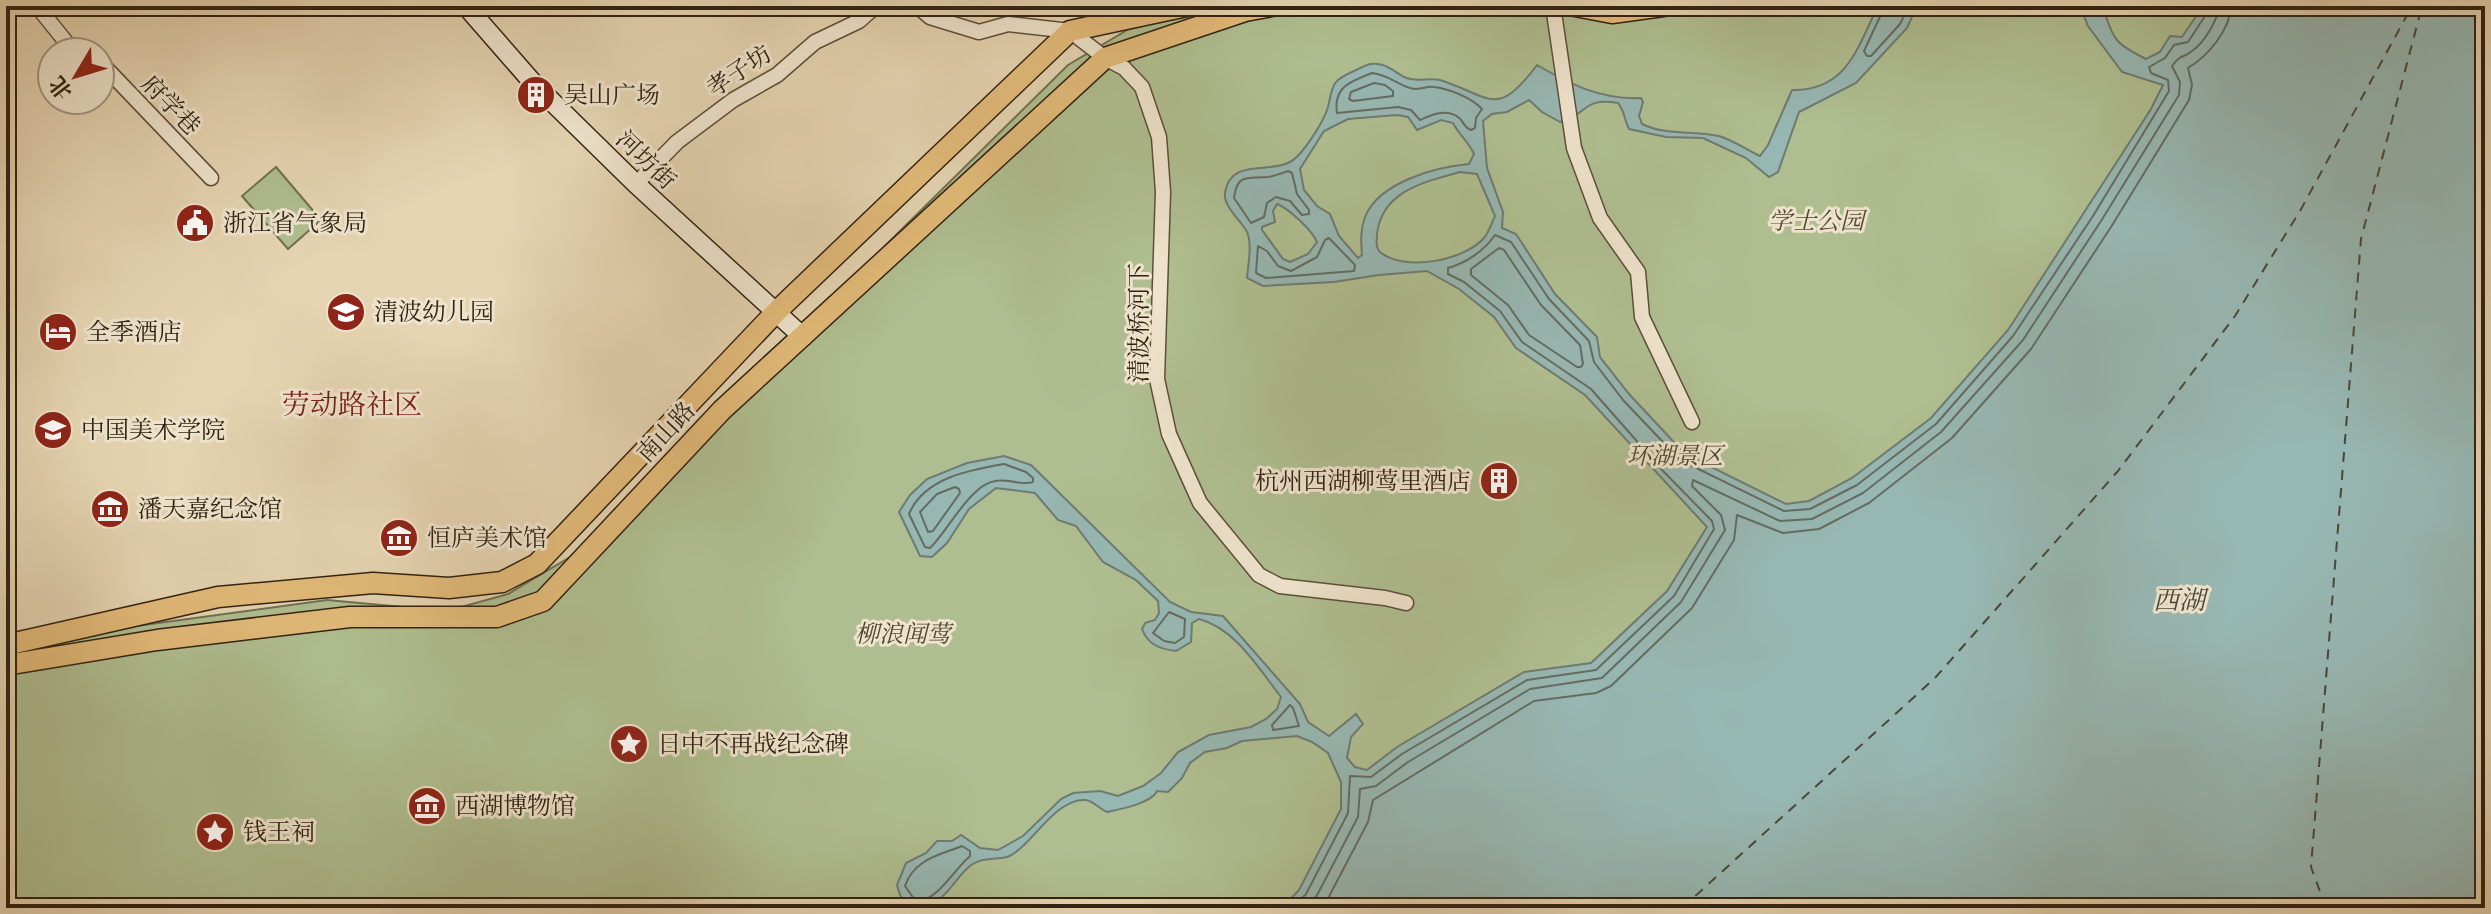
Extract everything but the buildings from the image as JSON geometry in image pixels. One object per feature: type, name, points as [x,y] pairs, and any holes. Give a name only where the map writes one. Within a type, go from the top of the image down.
[{"type":"main road","points":[[1070,31],[1187,6]]},
{"type":"main road","name":"南山路","points":[[6,665],[157,640],[350,617],[497,617],[543,601],[722,410],[1105,58],[1245,11],[1272,6]]},
{"type":"main road","points":[[1575,6],[1612,13],[1663,6]]},
{"type":"main road","name":"南山路","points":[[6,645],[218,597],[373,583],[449,588],[502,582],[537,564],[776,312],[1070,31]]},
{"type":"street","points":[[37,6],[61,36]]},
{"type":"street","name":"河坊街","points":[[466,6],[534,84],[636,184],[803,337]]},
{"type":"street","name":"孝子坊","points":[[636,184],[677,142],[722,108],[777,75],[815,42],[859,21],[876,6]]},
{"type":"street","points":[[917,6],[930,17],[979,32],[1008,24],[1070,31]]},
{"type":"street","points":[[1553,6],[1574,148],[1600,218],[1638,272],[1642,317],[1692,422]]},
{"type":"street","name":"清波桥河下","points":[[1070,31],[1105,58],[1124,68],[1142,87],[1159,137],[1163,192],[1157,379],[1169,434],[1200,503],[1259,575],[1280,586],[1406,603]]},
{"type":"street","name":"府学巷","points":[[116,79],[211,178]]},
{"type":"green space","name":"环湖景区","points":[[1232,6],[2485,6],[2485,908],[6,908],[6,652],[114,629],[327,600],[447,611],[508,594],[570,557],[1068,65],[1129,29]]},
{"type":"green space","points":[[276,167],[321,220],[288,249],[242,196]]},
{"type":"water","name":"西湖","points":[[1878,6],[1917,6],[1907,28],[1856,83],[1799,112],[1778,172],[1769,177],[1746,158],[1703,138],[1666,137],[1629,129],[1618,103],[1598,102],[1560,122],[1529,100],[1507,112],[1492,114],[1483,121],[1487,168],[1503,212],[1502,228],[1516,234],[1555,294],[1597,337],[1600,357],[1629,394],[1685,454],[1786,504],[1809,501],[1852,478],[1931,418],[2008,330],[2151,109],[2163,85],[2122,72],[2088,26],[2080,6],[2102,6],[2116,39],[2146,59],[2160,52],[2170,36],[2182,37],[2203,6],[2485,6],[2485,880],[2480,908],[1282,908],[1299,890],[1341,809],[1341,782],[1328,753],[1297,736],[1242,741],[1227,748],[1205,752],[1190,763],[1182,778],[1168,792],[1157,791],[1149,799],[1128,807],[1107,812],[1089,801],[1075,801],[1053,815],[1016,852],[1007,857],[975,862],[945,894],[931,903],[907,904],[897,885],[906,863],[926,853],[937,841],[952,841],[961,835],[980,848],[998,850],[1023,836],[1061,799],[1073,793],[1100,791],[1118,796],[1143,786],[1161,773],[1178,752],[1209,735],[1251,727],[1266,719],[1277,709],[1281,697],[1235,640],[1212,624],[1199,619],[1192,623],[1191,642],[1176,651],[1151,642],[1142,629],[1159,613],[1158,601],[1136,580],[1103,562],[1076,526],[1058,520],[1035,493],[996,488],[969,509],[947,543],[932,557],[920,556],[899,512],[910,495],[927,479],[967,463],[1004,456],[1031,465],[1170,602],[1191,612],[1223,616],[1300,704],[1308,722],[1329,736],[1356,714],[1363,724],[1351,737],[1347,758],[1355,767],[1367,770],[1397,747],[1524,672],[1591,663],[1667,591],[1707,527],[1585,395],[1516,348],[1494,317],[1459,289],[1427,271],[1334,282],[1263,286],[1247,278],[1250,253],[1248,235],[1225,198],[1228,182],[1234,175],[1281,165],[1295,158],[1322,121],[1337,81],[1371,64],[1385,66],[1408,79],[1440,80],[1493,99],[1512,93],[1537,65],[1586,89],[1613,96],[1641,98],[1643,102],[1639,116],[1642,124],[1651,128],[1719,136],[1760,156],[1792,90],[1811,88],[1838,75],[1856,51]],"holes":[[[1408,117],[1417,130],[1441,120],[1453,123],[1474,154],[1469,164],[1410,178],[1383,194],[1365,217],[1362,255],[1358,258],[1339,236],[1330,214],[1317,206],[1304,190],[1300,169],[1324,131],[1348,119]],[[1460,172],[1477,174],[1495,216],[1484,238],[1463,253],[1434,261],[1404,261],[1380,252],[1377,234],[1387,208],[1396,198],[1419,185]],[[1277,204],[1282,206],[1310,232],[1317,242],[1308,254],[1290,262],[1283,259],[1262,230],[1262,227],[1275,222],[1273,211]]]},
{"type":"ferry route","points":[[1682,908],[1935,678],[2118,471],[2235,316],[2300,211],[2412,6]]},
{"type":"ferry route","points":[[2326,908],[2311,867],[2361,239],[2422,6]]},
{"type":"place","name":"吴山广场","points":[[536,95]]},
{"type":"place","name":"浙江省气象局","points":[[195,223]]},
{"type":"place","name":"清波幼儿园","points":[[346,312]]},
{"type":"place","name":"全季酒店","points":[[58,332]]},
{"type":"place","name":"中国美术学院","points":[[53,430]]},
{"type":"place","name":"杭州西湖柳莺里酒店","points":[[1499,481]]},
{"type":"place","name":"潘天嘉纪念馆","points":[[110,509]]},
{"type":"place","name":"恒庐美术馆","points":[[399,538]]},
{"type":"place","name":"日中不再战纪念碑","points":[[629,744]]},
{"type":"place","name":"西湖博物馆","points":[[427,806]]},
{"type":"place","name":"钱王祠","points":[[215,832]]},
{"type":"district","name":"劳动路社区","points":[[352,404]]},
{"type":"park label","name":"学士公园","points":[[1816,221]]},
{"type":"park label","name":"柳浪闻莺","points":[[903,634]]}]
